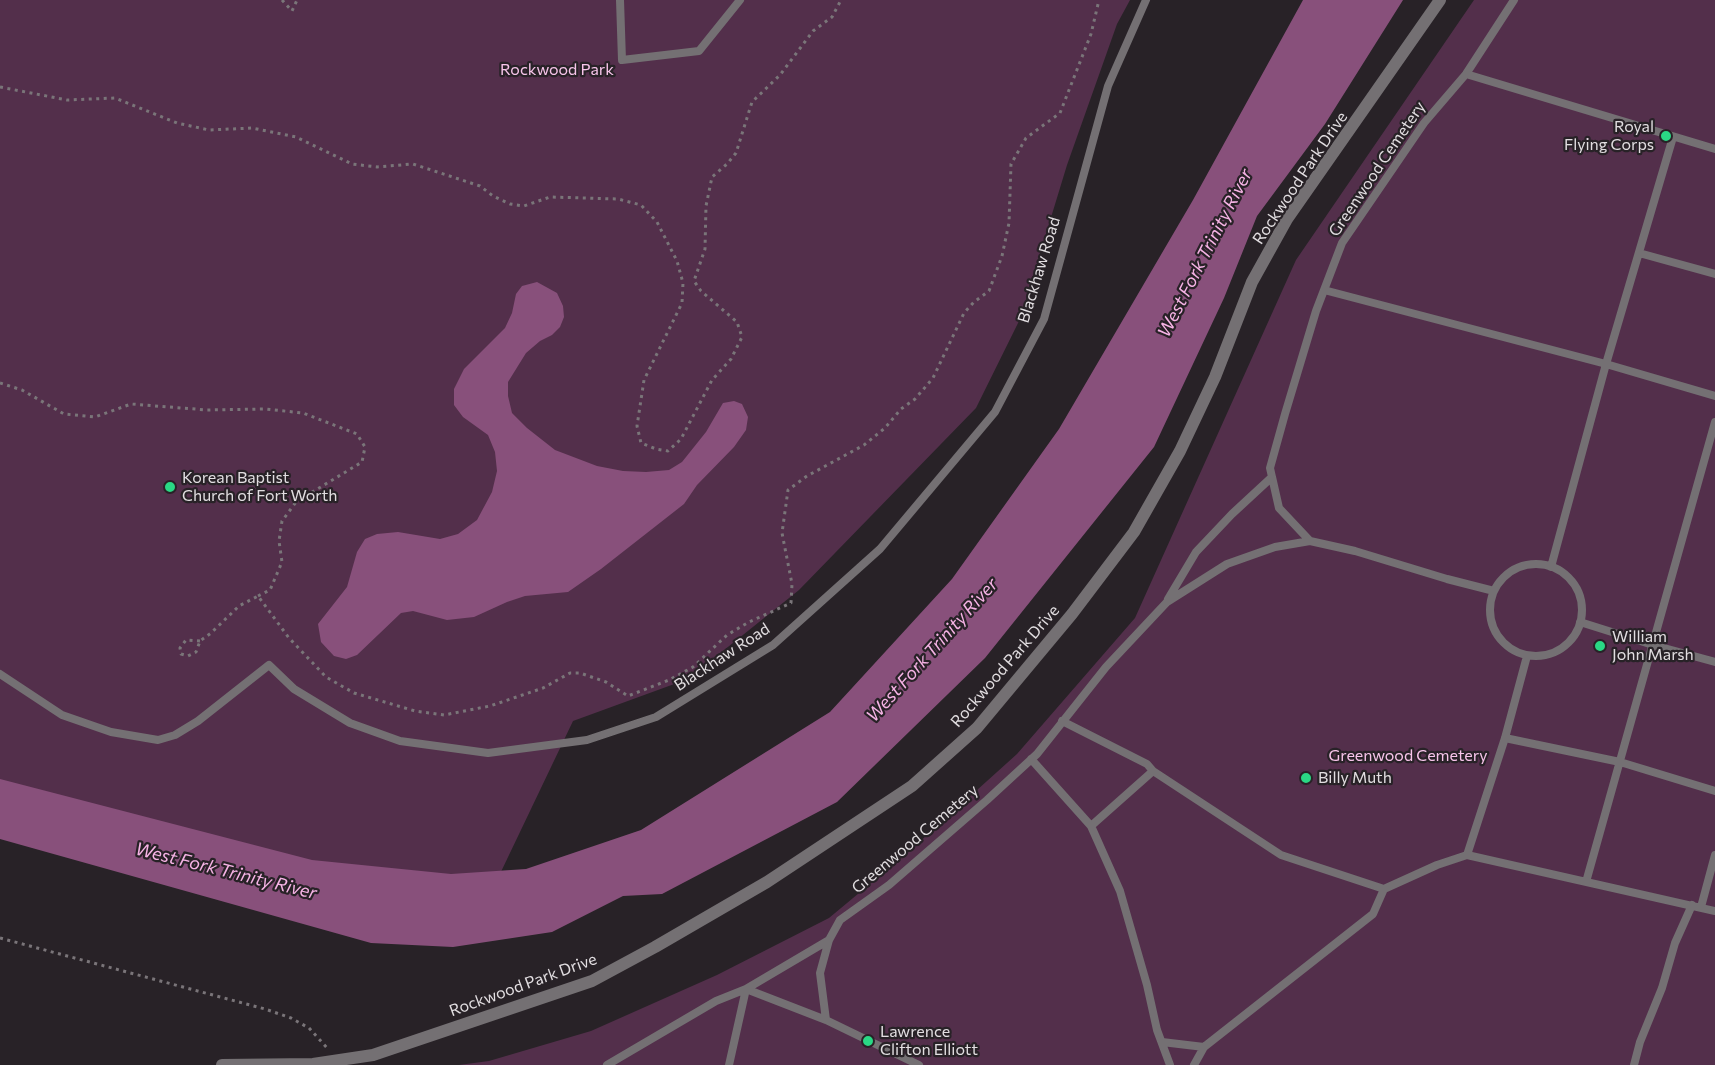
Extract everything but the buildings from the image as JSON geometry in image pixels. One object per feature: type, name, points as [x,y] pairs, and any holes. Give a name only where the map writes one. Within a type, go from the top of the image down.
[{"type":"street","name":"Rockwood Park Drive","points":[[222,1065],[313,1064],[373,1054],[592,981],[767,882],[912,786],[977,728],[1072,614],[1134,532],[1180,451],[1215,377],[1252,282],[1287,219],[1372,101],[1440,0]]},
{"type":"lane","points":[[620,0],[622,60],[699,51],[740,0]]},
{"type":"lane","name":"Blackhaw Road","points":[[0,674],[62,715],[111,732],[158,740],[175,735],[198,721],[269,664],[294,689],[350,723],[400,741],[488,753],[587,740],[656,717],[773,645],[880,549],[995,412],[1044,319],[1108,86],[1146,0]]},
{"type":"lane","name":"Greenwood Cemetery","points":[[1310,541],[1279,508],[1270,468],[1316,311],[1342,243],[1424,123],[1466,74],[1514,0]]},
{"type":"lane","points":[[1466,74],[1715,149]]},
{"type":"lane","points":[[1551,567],[1606,364],[1673,137]]},
{"type":"lane","points":[[1639,253],[1715,274]]},
{"type":"lane","points":[[1324,290],[1606,364],[1715,396]]},
{"type":"lane","points":[[1586,882],[1715,422]]},
{"type":"lane","name":"Greenwood Cemetery","points":[[826,1020],[820,974],[830,940],[840,920],[889,885],[1031,759],[1106,667],[1167,602],[1196,552],[1272,477]]},
{"type":"lane","name":"Greenwood Cemetery","points":[[1167,602],[1227,564],[1275,547],[1310,541],[1355,551],[1494,591]]},
{"type":"lane","points":[[1532,564],[1551,567],[1563,573],[1576,588],[1581,603],[1581,622],[1576,633],[1566,645],[1545,656],[1527,656],[1511,649],[1496,633],[1490,611],[1494,591],[1505,576],[1518,568],[1532,564]]},
{"type":"lane","points":[[1581,622],[1715,662]]},
{"type":"lane","points":[[1467,855],[1527,656]]},
{"type":"lane","points":[[1062,721],[1147,764],[1153,771],[1281,855],[1384,889]]},
{"type":"lane","points":[[1504,738],[1620,762],[1715,791]]},
{"type":"lane","points":[[1031,759],[1091,826],[1120,891],[1170,1065]]},
{"type":"lane","points":[[1091,826],[1153,771]]},
{"type":"lane","points":[[1194,1065],[1204,1047],[1373,914],[1384,889],[1437,865],[1467,855],[1715,911]]},
{"type":"lane","points":[[1634,1065],[1640,1042],[1662,988],[1675,944],[1696,906],[1715,855]]},
{"type":"lane","name":"Greenwood Cemetery","points":[[607,1065],[716,1001],[746,989],[830,940]]},
{"type":"lane","points":[[729,1065],[746,989],[826,1020],[919,1065]]},
{"type":"lane","points":[[1162,1042],[1204,1047]]},
{"type":"path","points":[[282,0],[292,11],[297,0]]},
{"type":"path","points":[[0,87],[67,100],[115,98],[177,123],[198,128],[209,130],[252,128],[296,137],[352,164],[377,167],[413,164],[480,186],[493,196],[510,204],[524,206],[550,197],[618,199],[641,205],[657,222],[677,261],[683,283],[682,303],[644,380],[637,426],[641,443],[668,451],[681,439],[712,380],[732,359],[742,338],[737,322],[701,291],[694,281],[705,249],[706,206],[712,177],[736,153],[752,102],[780,75],[813,31],[832,17],[841,0]]},
{"type":"path","points":[[258,596],[289,638],[326,677],[354,693],[415,711],[444,715],[490,706],[511,699],[543,688],[570,673],[580,673],[606,682],[628,696],[669,680],[693,667],[727,635],[791,603],[792,584],[782,533],[788,490],[807,476],[864,445],[885,428],[901,409],[915,399],[933,378],[964,313],[989,291],[1002,256],[1009,223],[1011,164],[1026,138],[1060,113],[1091,34],[1099,0]]},
{"type":"path","points":[[0,383],[22,390],[64,414],[95,417],[131,404],[207,410],[265,409],[303,413],[357,434],[365,447],[362,462],[296,502],[282,521],[279,541],[282,562],[270,590],[239,606],[200,641],[196,652],[188,656],[181,654],[180,648],[186,640],[200,641]]},
{"type":"path","points":[[0,938],[282,1015],[309,1028],[339,1060]]},
{"type":"green space","name":"Rockwood Park","points":[[0,0],[1130,0],[1117,24],[1067,165],[1020,319],[976,408],[799,590],[688,679],[573,721],[498,878],[384,885],[0,784]]},
{"type":"green space","name":"Greenwood Cemetery","points":[[1474,0],[1715,0],[1715,1065],[459,1065],[489,1061],[591,1031],[717,975],[829,918],[906,854],[1017,754],[1135,618],[1296,260]]},
{"type":"water","name":"West Fork Trinity River","points":[[1303,0],[1403,0],[1325,124],[1257,216],[1224,298],[1154,447],[985,658],[837,802],[662,894],[623,896],[552,932],[453,947],[371,943],[0,839],[0,779],[312,860],[451,874],[526,869],[641,830],[830,712],[952,579],[1059,429],[1193,200]]},
{"type":"water","points":[[537,282],[557,293],[563,306],[564,317],[560,327],[552,335],[540,341],[526,353],[508,382],[508,396],[512,413],[555,450],[597,466],[623,471],[669,470],[682,462],[706,432],[723,403],[734,401],[742,404],[748,417],[746,430],[734,447],[697,485],[684,504],[568,592],[525,596],[474,617],[447,620],[413,611],[401,613],[357,655],[346,659],[334,656],[321,642],[318,624],[347,587],[357,552],[365,539],[377,534],[398,532],[440,539],[458,534],[477,520],[492,492],[497,471],[495,452],[488,435],[463,417],[454,405],[454,389],[464,369],[505,328],[512,313],[516,294],[522,286]]},
{"type":"place","name":"Royal Flying Corps","points":[[1666,136]]},
{"type":"place","name":"Korean Baptist Church of Fort Worth","points":[[170,487]]},
{"type":"place","name":"William John Marsh","points":[[1600,646]]},
{"type":"place","name":"Billy Muth","points":[[1306,778]]},
{"type":"place","name":"Lawrence Clifton Elliott","points":[[868,1041]]}]
